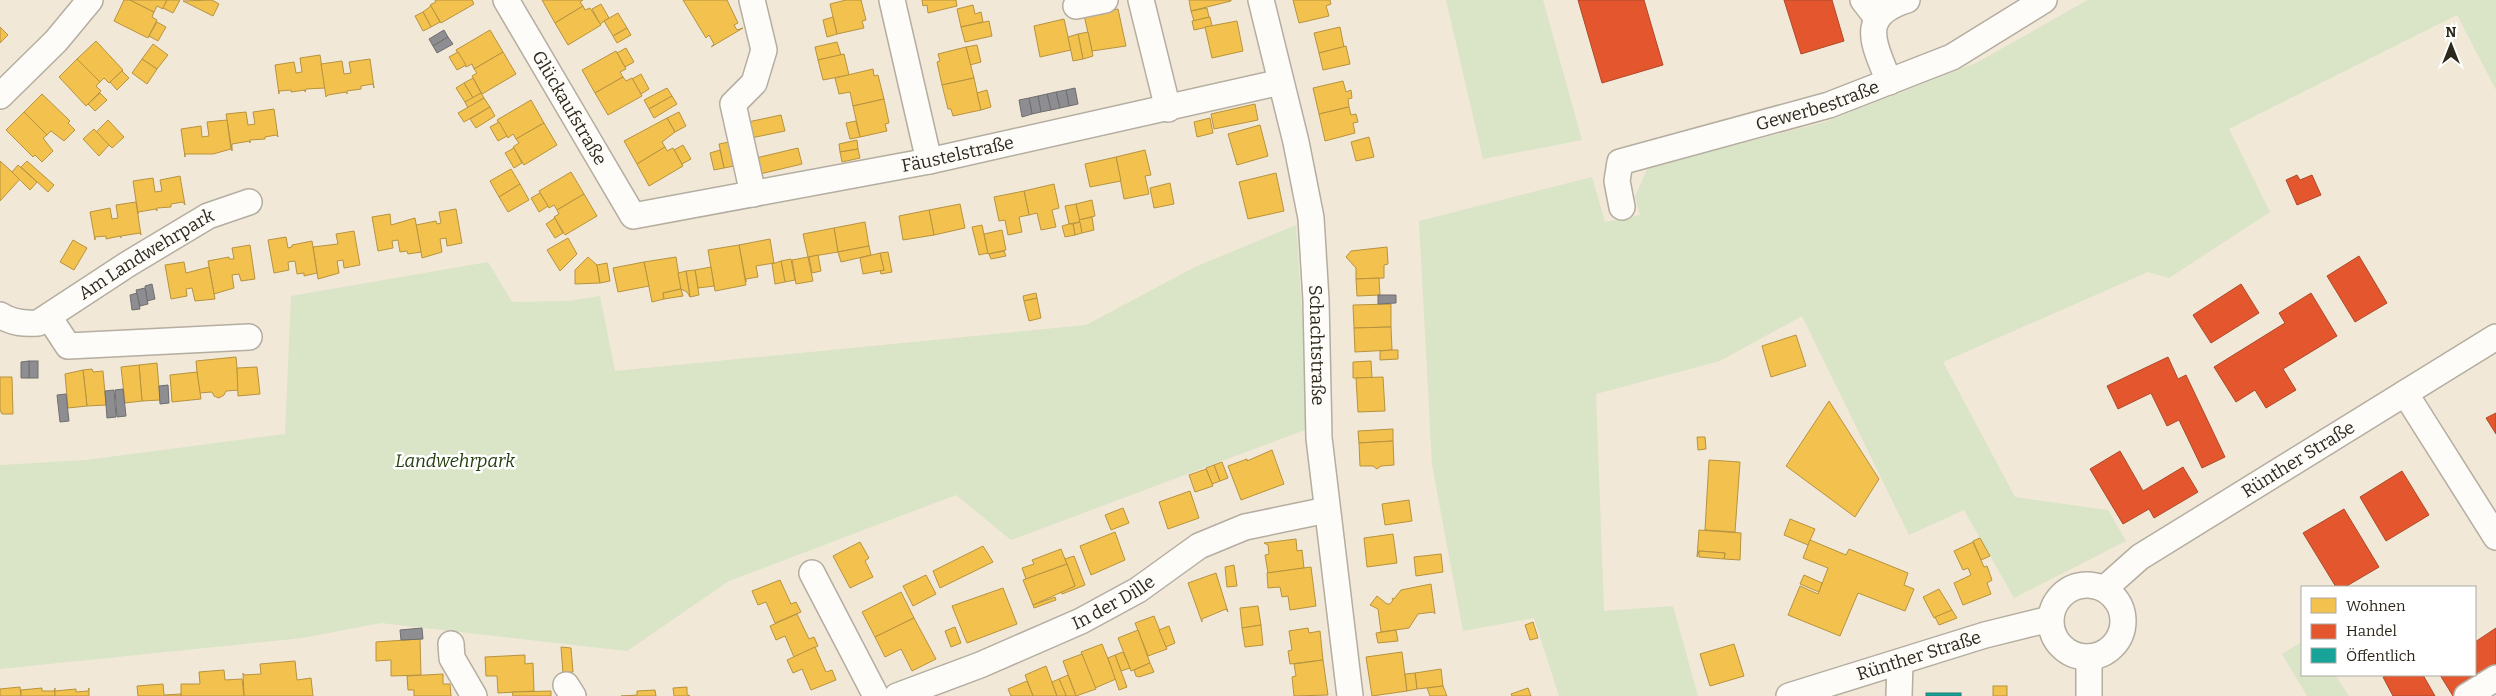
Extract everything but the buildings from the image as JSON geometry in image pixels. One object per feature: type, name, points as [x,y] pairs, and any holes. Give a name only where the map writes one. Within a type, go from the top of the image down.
[{"type":"street","points":[[0,96],[56,41],[90,0]]},
{"type":"street","name":"Glückaufstraße","points":[[506,0],[633,216]]},
{"type":"street","points":[[752,0],[764,50],[754,84],[734,104],[753,194]]},
{"type":"street","points":[[892,0],[929,160]]},
{"type":"street","points":[[1076,6],[1105,0]]},
{"type":"street","points":[[1141,0],[1168,109]]},
{"type":"street","name":"Schachtstraße","points":[[1261,0],[1305,183],[1311,218],[1316,300],[1319,438],[1326,510],[1350,696]]},
{"type":"street","points":[[1889,82],[1872,34],[1870,9],[1907,0]]},
{"type":"street","name":"Gewerbestraße","points":[[1622,207],[1617,181],[1620,162],[1828,105],[1889,82],[1952,57],[2044,0]]},
{"type":"street","name":"Fäustelstraße","points":[[633,216],[929,160],[1168,109],[1281,82]]},
{"type":"street","name":"Am Landwehrpark","points":[[3,324],[38,323],[128,264],[208,216],[249,202]]},
{"type":"street","points":[[49,317],[68,346],[248,337]]},
{"type":"street","name":"Rünther Straße","points":[[2104,589],[2140,557],[2496,337]]},
{"type":"street","points":[[2405,393],[2496,538]]},
{"type":"street","name":"In der Dille","points":[[897,696],[980,665],[1081,621],[1138,590],[1199,546],[1245,527],[1326,510]]},
{"type":"street","points":[[812,573],[876,696]]},
{"type":"street","points":[[2085,584],[2104,589],[2119,602],[2123,615],[2123,628],[2117,640],[2108,650],[2090,657],[2074,655],[2062,647],[2053,634],[2050,620],[2056,600],[2072,588],[2085,584]]},
{"type":"street","name":"Rünther Straße","points":[[1789,696],[1985,635],[2050,620]]},
{"type":"street","points":[[451,644],[452,658],[474,696]]},
{"type":"street","points":[[2089,696],[2090,657]]},
{"type":"street","points":[[1899,696],[1900,662]]},
{"type":"street","points":[[2468,696],[2496,678]]},
{"type":"green space","points":[[1446,0],[1543,0],[1582,140],[1483,159]]},
{"type":"green space","points":[[2088,0],[2496,0],[2496,90],[2457,15],[2229,129],[2270,212],[2169,278],[2148,272],[1943,362],[2015,497],[2108,510],[2126,541],[2014,598],[1964,510],[1909,535],[1802,316],[1720,361],[1596,394],[1604,611],[1673,606],[1698,696],[1559,696],[1534,618],[1463,631],[1432,465],[1419,221],[1592,177],[1605,222],[1640,215],[1635,197],[1648,167],[1825,122],[1976,63]]},
{"type":"green space","name":"Landwehrpark","points":[[1296,225],[1310,428],[1011,540],[956,495],[729,581],[627,651],[381,623],[302,638],[0,669],[0,465],[86,460],[285,434],[291,296],[488,262],[512,302],[568,301],[600,296],[615,371],[1086,325],[1195,267]]},
{"type":"green space","points":[[2301,643],[2301,676],[2336,676],[2349,696],[2307,696],[2282,654]]}]
